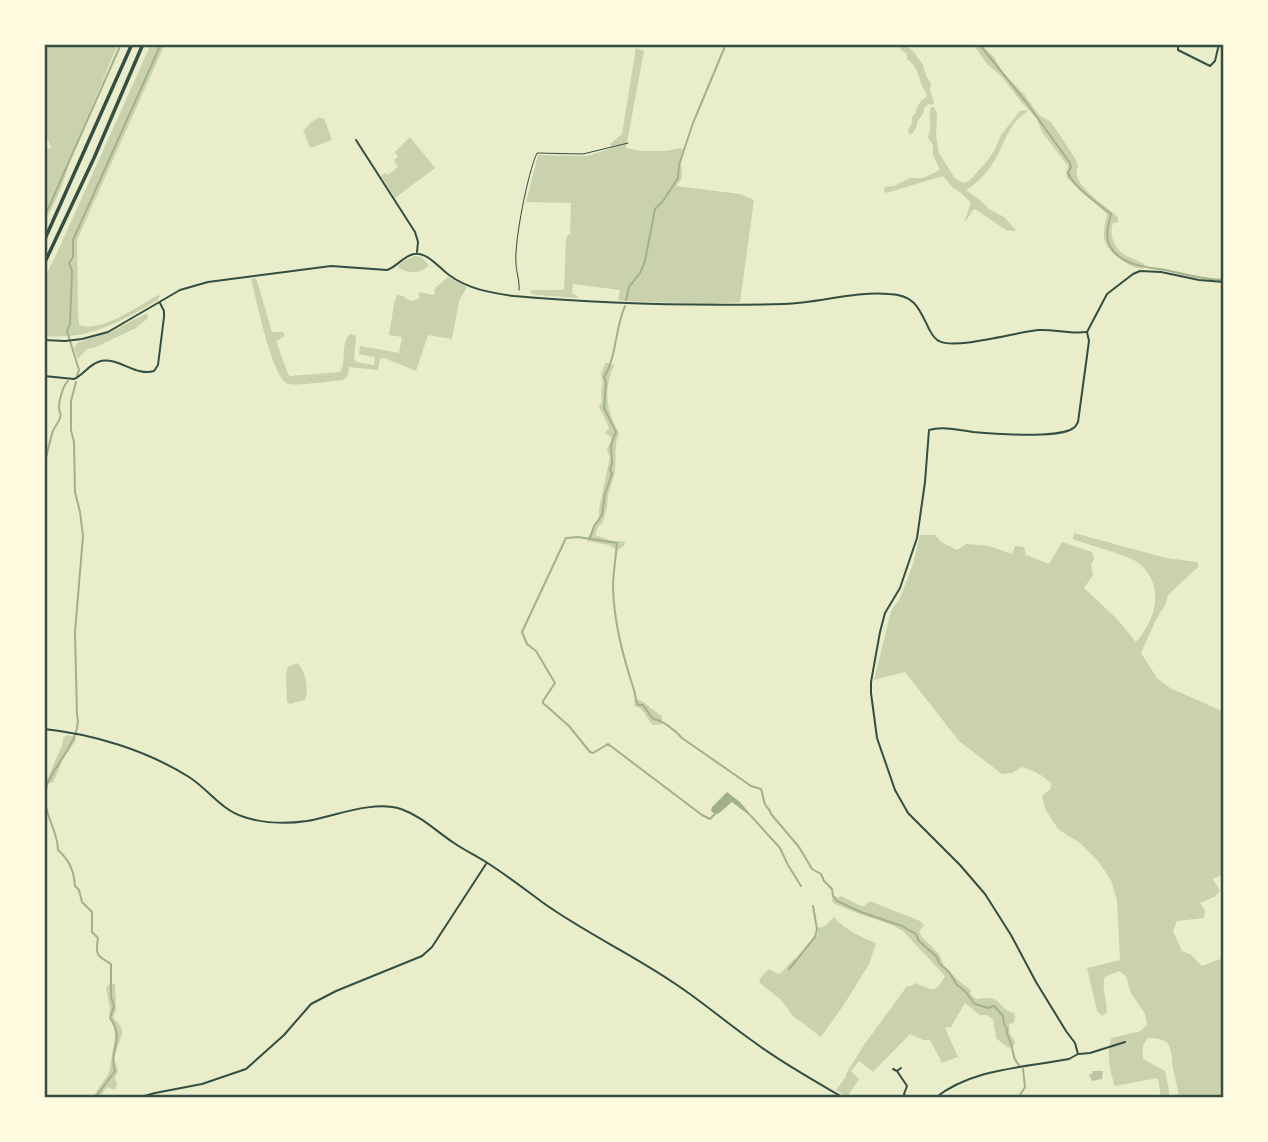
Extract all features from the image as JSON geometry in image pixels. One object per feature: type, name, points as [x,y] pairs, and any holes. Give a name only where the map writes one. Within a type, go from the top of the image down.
[{"type":"highway","points":[[44,241],[132,44]]},
{"type":"highway","points":[[44,264],[143,44]]},
{"type":"street","points":[[1178,44],[1178,50],[1210,66],[1215,61],[1219,44]]},
{"type":"street","points":[[356,140],[415,232],[417,253]]},
{"type":"street","points":[[44,340],[82,339],[108,332],[180,290],[208,282],[331,266],[387,270],[417,253],[428,257],[449,275],[469,286],[498,294],[719,306],[785,304],[856,295],[890,294],[904,296],[915,303],[933,337],[945,343],[1040,330],[1087,332]]},
{"type":"street","points":[[1078,1054],[1075,1043],[985,894],[908,813],[895,790],[877,738],[870,693],[880,632],[885,613],[900,588],[917,538],[929,430],[941,428],[1035,434],[1074,428],[1078,422],[1087,332],[1107,294],[1140,271],[1161,272],[1199,281],[1224,282]]},
{"type":"street","points":[[44,376],[79,378],[101,361],[147,373],[155,371],[164,317],[164,310],[159,302]]},
{"type":"street","points":[[44,729],[78,733],[171,766],[192,779],[231,812],[254,820],[306,821],[372,807],[395,807],[421,818],[542,902],[678,985],[762,1048],[844,1098]]},
{"type":"street","points":[[137,1098],[201,1085],[246,1069],[284,1035],[311,1004],[422,956],[438,938],[487,862]]},
{"type":"street","points":[[935,1098],[977,1075],[1069,1059],[1077,1057],[1078,1054],[1125,1042]]},
{"type":"street","points":[[897,1071],[901,1068]]},
{"type":"street","points":[[893,1069],[907,1086],[904,1094],[906,1098]]},
{"type":"path","points":[[519,296],[516,252],[537,153],[583,154],[628,144]]},
{"type":"shaded area","points":[[44,44],[118,44],[44,225],[44,150],[51,148],[44,129]]},
{"type":"shaded area","points":[[151,44],[165,44],[77,240],[79,325],[109,322],[160,296],[144,308],[104,328],[61,337],[44,336],[44,279]]},
{"type":"shaded area","points":[[894,44],[904,44],[914,52],[931,84],[930,91],[934,102],[924,108],[912,134],[909,134],[908,130],[912,117],[927,96],[915,68],[907,59],[907,54]]},
{"type":"shaded area","points":[[973,44],[981,44],[994,57],[1003,73],[1024,94],[1039,115],[1051,122],[1075,158],[1083,187],[1118,217],[1118,222],[1113,223],[1112,238],[1119,250],[1144,264],[1143,269],[1129,265],[1110,250],[1104,235],[1107,214],[1067,178],[1068,166],[1042,132],[1037,119],[1002,77],[987,64]]},
{"type":"shaded area","points":[[636,48],[644,51],[626,148],[665,151],[680,148],[684,150],[681,162],[682,178],[676,186],[740,194],[754,200],[740,302],[711,304],[624,301],[618,300],[620,290],[573,284],[572,293],[579,297],[577,298],[530,293],[531,290],[564,289],[566,239],[570,234],[571,203],[526,202],[538,155],[587,156],[612,148],[610,144],[622,134]]},
{"type":"shaded area","points":[[934,107],[937,113],[939,153],[954,177],[965,183],[988,160],[1001,135],[1020,111],[1026,110],[1011,128],[990,168],[966,190],[989,209],[1004,217],[1015,231],[1006,230],[975,209],[966,221],[971,203],[943,176],[886,193],[884,191],[885,187],[894,186],[910,178],[923,178],[940,170],[928,137],[930,108]]},
{"type":"shaded area","points":[[320,117],[324,118],[332,140],[310,148],[303,129]]},
{"type":"shaded area","points":[[410,137],[435,168],[395,198],[381,176],[386,173],[388,175],[398,167],[394,160],[398,157],[395,152]]},
{"type":"shaded area","points":[[415,256],[422,257],[429,266],[414,272],[399,268],[405,260]]},
{"type":"shaded area","points":[[448,277],[467,287],[459,301],[452,339],[428,335],[416,371],[384,358],[380,359],[378,370],[349,367],[348,376],[343,380],[307,384],[289,384],[277,369],[265,337],[251,279],[255,278],[257,281],[272,332],[283,332],[285,336],[276,341],[290,376],[340,372],[345,342],[350,334],[356,336],[356,362],[374,365],[375,357],[359,354],[360,346],[399,353],[402,337],[389,335],[397,295],[410,301],[419,299],[419,292],[434,295],[435,288]]},
{"type":"shaded area","points":[[147,313],[148,318],[136,328],[87,349],[78,359],[74,348],[77,343],[112,331]]},
{"type":"shaded area","points":[[605,363],[614,365],[607,392],[611,416],[619,433],[615,472],[607,507],[603,522],[595,535],[625,542],[624,546],[617,550],[609,545],[587,541],[599,517],[610,457],[607,450],[611,440],[605,433],[609,428],[599,406],[602,402],[601,375]]},
{"type":"shaded area","points":[[1074,533],[1166,558],[1197,562],[1199,566],[1168,595],[1141,653],[1157,678],[1170,688],[1224,712],[1224,874],[1213,879],[1220,891],[1200,903],[1205,910],[1204,918],[1177,921],[1173,931],[1182,951],[1190,954],[1202,966],[1220,959],[1224,962],[1224,1098],[1179,1098],[1171,1050],[1167,1042],[1156,1038],[1148,1038],[1146,1041],[1143,1059],[1165,1071],[1169,1098],[1161,1098],[1158,1078],[1115,1086],[1109,1062],[1111,1038],[1141,1031],[1147,1024],[1145,1014],[1131,993],[1126,976],[1119,971],[1105,977],[1107,1012],[1102,1016],[1097,1011],[1087,968],[1120,960],[1117,901],[1111,880],[1098,861],[1080,843],[1059,830],[1046,811],[1042,797],[1050,790],[1051,784],[1045,778],[1022,767],[1012,773],[1002,774],[959,741],[905,672],[874,680],[891,611],[900,598],[913,564],[920,535],[935,535],[941,542],[957,550],[966,544],[989,546],[1012,554],[1015,546],[1024,547],[1026,555],[1049,564],[1062,542],[1092,552],[1093,575],[1084,588],[1117,619],[1136,642],[1149,624],[1155,603],[1153,582],[1148,573],[1128,557],[1073,539]]},
{"type":"shaded area","points":[[297,663],[305,675],[306,696],[305,700],[290,704],[287,702],[286,673],[288,667]]},
{"type":"shaded area","points":[[635,698],[662,716],[662,724],[653,725],[643,711],[634,706]]},
{"type":"shaded area","points":[[68,735],[76,737],[76,740],[62,761],[53,783],[46,782],[63,738]]},
{"type":"shaded area","points":[[727,792],[740,802],[750,816],[732,802],[718,814],[713,813],[712,807]]},
{"type":"shaded area","points":[[841,896],[861,906],[870,901],[920,921],[924,925],[919,932],[922,937],[939,954],[944,966],[971,990],[970,994],[976,999],[991,998],[1014,1013],[1014,1023],[1009,1024],[1010,1034],[1015,1041],[1013,1048],[1007,1047],[996,1038],[993,1019],[980,1015],[965,1003],[951,1027],[945,1028],[958,1057],[942,1063],[930,1040],[910,1034],[873,1072],[859,1061],[851,1071],[859,1079],[847,1097],[836,1090],[864,1045],[907,986],[915,983],[935,989],[945,976],[903,931],[833,903],[832,897]]},
{"type":"shaded area","points":[[834,917],[859,936],[876,943],[869,964],[821,1037],[793,1016],[781,1000],[759,982],[769,969],[778,974],[794,959],[797,960],[818,935],[818,928],[825,926]]},
{"type":"shaded area","points":[[110,983],[115,984],[116,1010],[113,1017],[121,1027],[122,1034],[114,1058],[118,1071],[115,1078],[117,1084],[115,1090],[107,1087],[99,1098],[92,1098],[109,1073],[115,1037],[109,1017],[106,988]]},
{"type":"building","points":[[1092,1071],[1103,1071],[1102,1079],[1092,1081],[1089,1075]]},
{"type":"waterway","points":[[44,218],[121,44]]},
{"type":"waterway","points":[[77,376],[79,370],[67,331],[70,324],[72,271],[69,263],[73,257],[73,240],[161,44]]},
{"type":"waterway","points":[[626,300],[629,287],[645,261],[655,209],[678,178],[679,165],[693,123],[726,44]]},
{"type":"waterway","points":[[979,44],[1026,102],[1070,163],[1068,173],[1072,179],[1081,190],[1111,214],[1107,238],[1115,253],[1137,265],[1224,280]]},
{"type":"waterway","points":[[590,538],[602,515],[612,474],[611,445],[616,432],[604,408],[604,377],[625,306]]},
{"type":"waterway","points":[[44,467],[53,432],[61,416],[59,407],[64,386],[68,381]]},
{"type":"waterway","points":[[76,382],[71,401],[71,430],[74,442],[75,492],[83,536],[75,632],[78,724],[72,742],[47,785],[45,803],[58,850],[70,866],[82,902],[92,912],[92,932],[98,938],[98,954],[111,964],[111,997],[114,1006],[110,1018],[117,1032],[113,1063],[115,1071],[95,1098]]},
{"type":"waterway","points":[[715,814],[710,819],[702,815],[608,744],[593,753],[590,752],[569,726],[543,703],[555,683],[536,651],[527,644],[522,632],[566,538],[578,537],[617,543],[613,581],[615,614],[638,705],[643,705],[653,719],[668,726],[751,786],[761,789],[771,814],[799,847],[812,869],[821,874],[837,901],[916,934],[919,941],[937,957],[939,963],[975,1004],[988,1008],[994,1006],[1003,1016],[1014,1058],[1019,1065]]},
{"type":"waterway","points":[[751,816],[780,848],[801,886]]},
{"type":"waterway","points":[[789,969],[815,937],[817,929],[813,906]]},
{"type":"waterway","points":[[1018,1098],[1025,1087],[1023,1069]]}]
